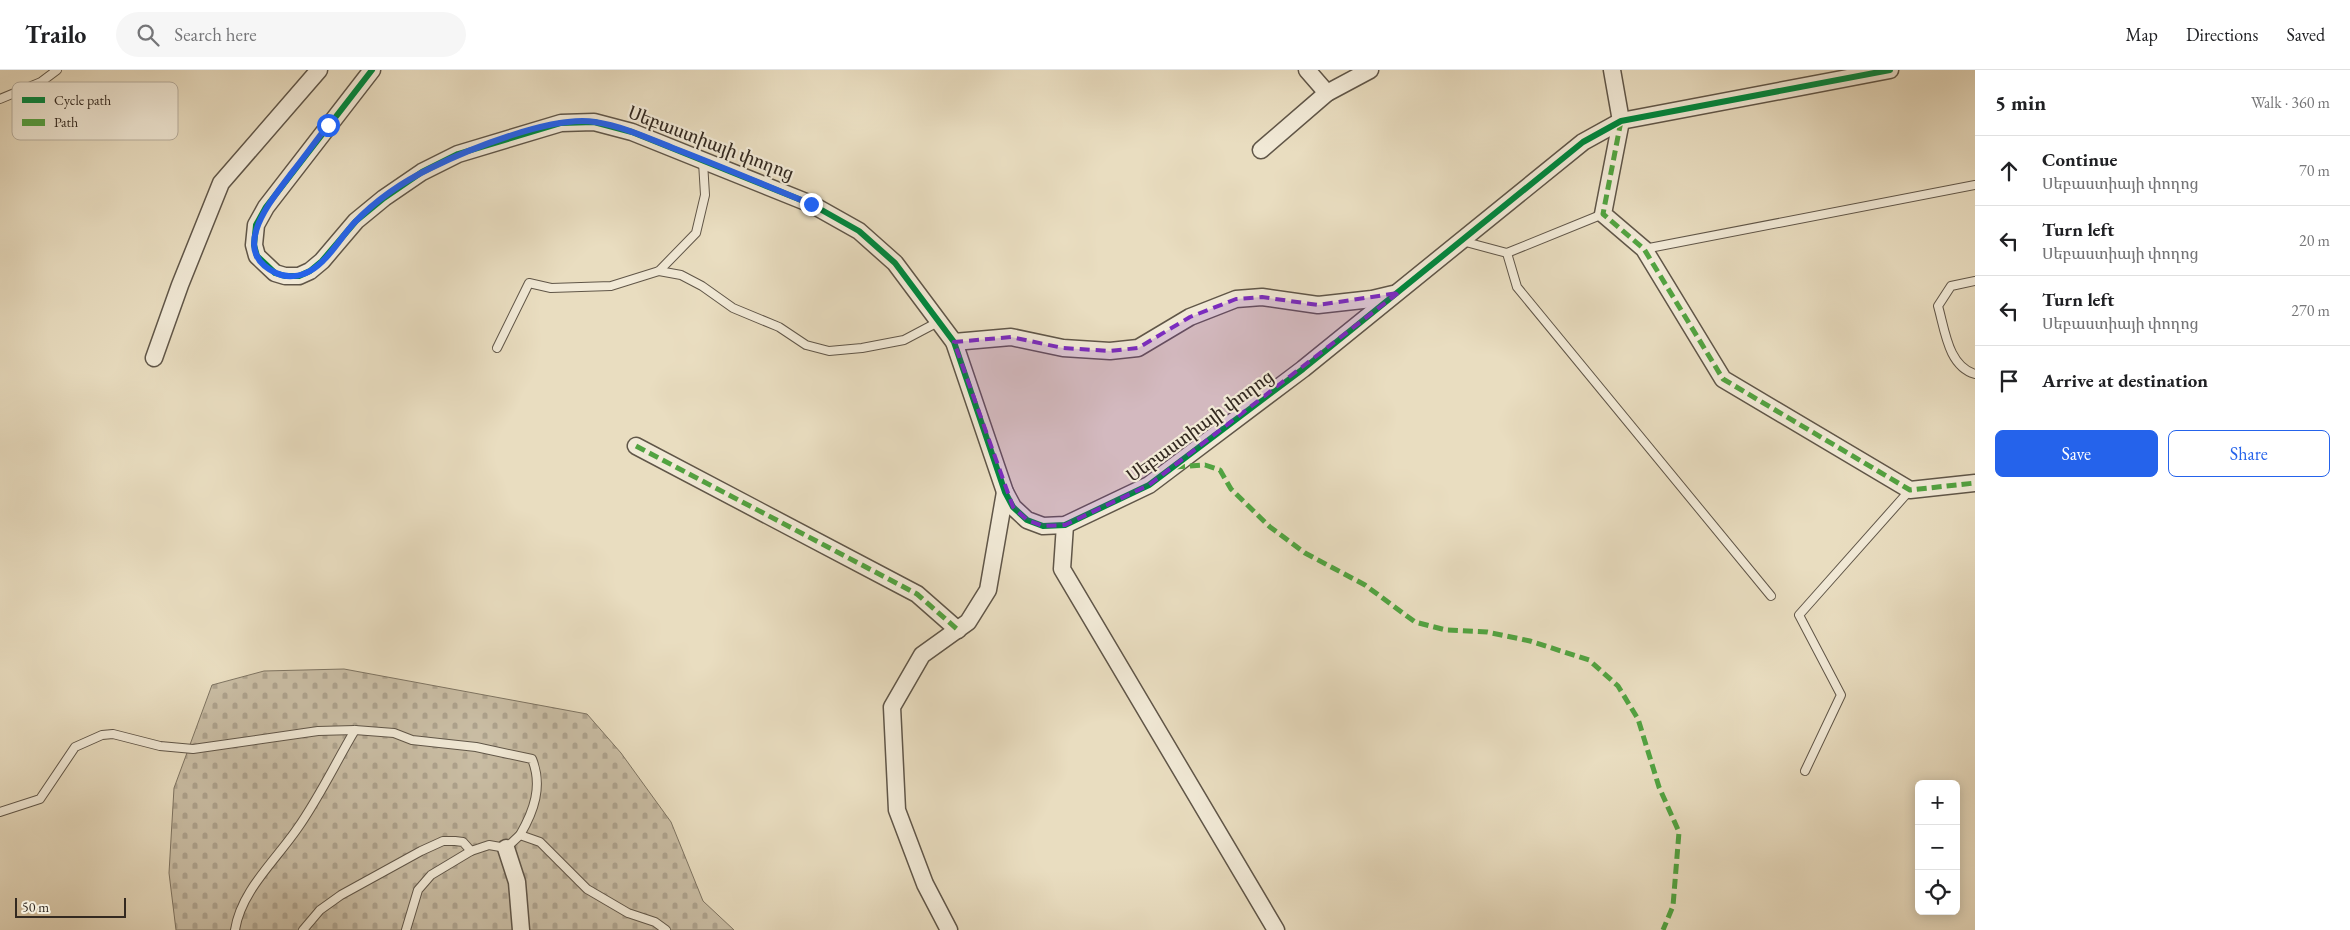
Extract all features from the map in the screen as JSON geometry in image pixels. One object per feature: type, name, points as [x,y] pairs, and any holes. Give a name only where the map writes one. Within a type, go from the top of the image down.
[{"type":"street","points":[[154,358],[180,285],[221,183],[319,70]]},
{"type":"street","name":"Սեբաստիայի փողոց","points":[[372,70],[271,200],[256,226],[254,244],[257,256],[275,273],[285,276],[299,276],[310,271],[322,261],[356,221],[422,172],[458,154],[561,123],[594,122],[632,132],[811,204],[860,231],[895,263],[954,342],[1005,492],[1013,507],[1027,520],[1043,526],[1065,525],[1149,485],[1398,293],[1583,142],[1621,121],[1852,73],[1890,70]]},
{"type":"street","points":[[1307,70],[1327,93]]},
{"type":"street","points":[[1261,150],[1327,93],[1370,70]]},
{"type":"street","points":[[1612,70],[1621,121],[1603,214],[1644,250],[1723,379],[1910,490],[1975,483]]},
{"type":"street","points":[[954,342],[1011,337],[1063,348],[1110,351],[1138,348],[1190,317],[1236,299],[1262,297],[1318,305],[1372,299],[1398,293]]},
{"type":"street","points":[[636,446],[916,594],[958,630]]},
{"type":"street","points":[[949,930],[924,884],[897,810],[892,707],[922,655],[968,622],[988,590],[1005,492]]},
{"type":"street","points":[[1065,525],[1062,569],[1276,930]]},
{"type":"street","points":[[506,848],[516,882],[521,930]]},
{"type":"lane","points":[[41,82],[57,70]]},
{"type":"lane","points":[[0,99],[12,94]]},
{"type":"lane","points":[[659,271],[696,233],[705,195],[703,160]]},
{"type":"lane","points":[[1644,250],[1975,185]]},
{"type":"lane","points":[[1462,241],[1507,253],[1603,214]]},
{"type":"lane","points":[[1507,253],[1517,286],[1770,596]]},
{"type":"lane","points":[[497,348],[529,283],[551,288],[611,286],[659,271],[681,275],[702,286],[733,308],[779,327],[806,346],[829,351],[862,348],[904,340],[940,321]]},
{"type":"lane","points":[[1975,281],[1951,286],[1938,306],[1953,357],[1966,372],[1975,374]]},
{"type":"lane","points":[[1805,772],[1840,695],[1799,615],[1910,490]]},
{"type":"lane","points":[[235,930],[242,908],[259,879],[298,828],[355,730]]},
{"type":"lane","points":[[0,812],[40,798],[75,747],[102,735],[113,734],[160,746],[193,750],[318,731],[355,730],[394,733],[412,740],[476,747],[532,759],[537,770],[538,791],[532,814],[520,835],[506,848],[489,846],[471,851],[431,874],[418,890],[406,930]]},
{"type":"lane","points":[[520,835],[540,842],[587,889],[628,913],[655,922],[666,930]]},
{"type":"lane","points":[[303,930],[320,910],[341,895],[421,851],[443,841],[455,840],[463,842],[471,851]]},
{"type":"highlighted area","points":[[1398,293],[1149,485],[1065,525],[1043,526],[1027,520],[1013,507],[954,342],[1011,337],[1063,348],[1110,351],[1138,348],[1190,317],[1236,299],[1262,297],[1318,305]]},
{"type":"green space","points":[[344,669],[587,714],[621,753],[671,822],[703,901],[734,930],[176,930],[169,873],[174,788],[212,685],[264,671]]},
{"type":"marked path","points":[[1621,121],[1603,214],[1644,249],[1723,379],[1910,490],[1975,483]]},
{"type":"marked path","points":[[636,446],[917,594],[958,630]]},
{"type":"marked path","points":[[1175,467],[1205,465],[1220,470],[1231,489],[1270,527],[1305,553],[1365,585],[1415,622],[1446,630],[1487,632],[1530,641],[1589,660],[1618,686],[1638,719],[1659,787],[1679,832],[1673,906],[1663,930]]},
{"type":"cycle path","points":[[372,70],[266,207],[256,225],[254,245],[257,256],[275,273],[285,276],[299,276],[310,271],[322,261],[356,221],[384,198],[422,172],[458,154],[561,123],[594,122],[632,132],[811,204],[859,231],[895,263],[954,342],[1005,492],[1013,507],[1027,520],[1043,526],[1065,525],[1149,485],[1303,369],[1583,142],[1621,121],[1890,70]]},
{"type":"route","points":[[328,125],[266,207],[256,226],[254,244],[257,256],[264,265],[275,273],[285,276],[299,276],[310,271],[322,261],[356,221],[384,198],[422,172],[458,154],[561,123],[594,122],[632,132],[811,204]]}]
